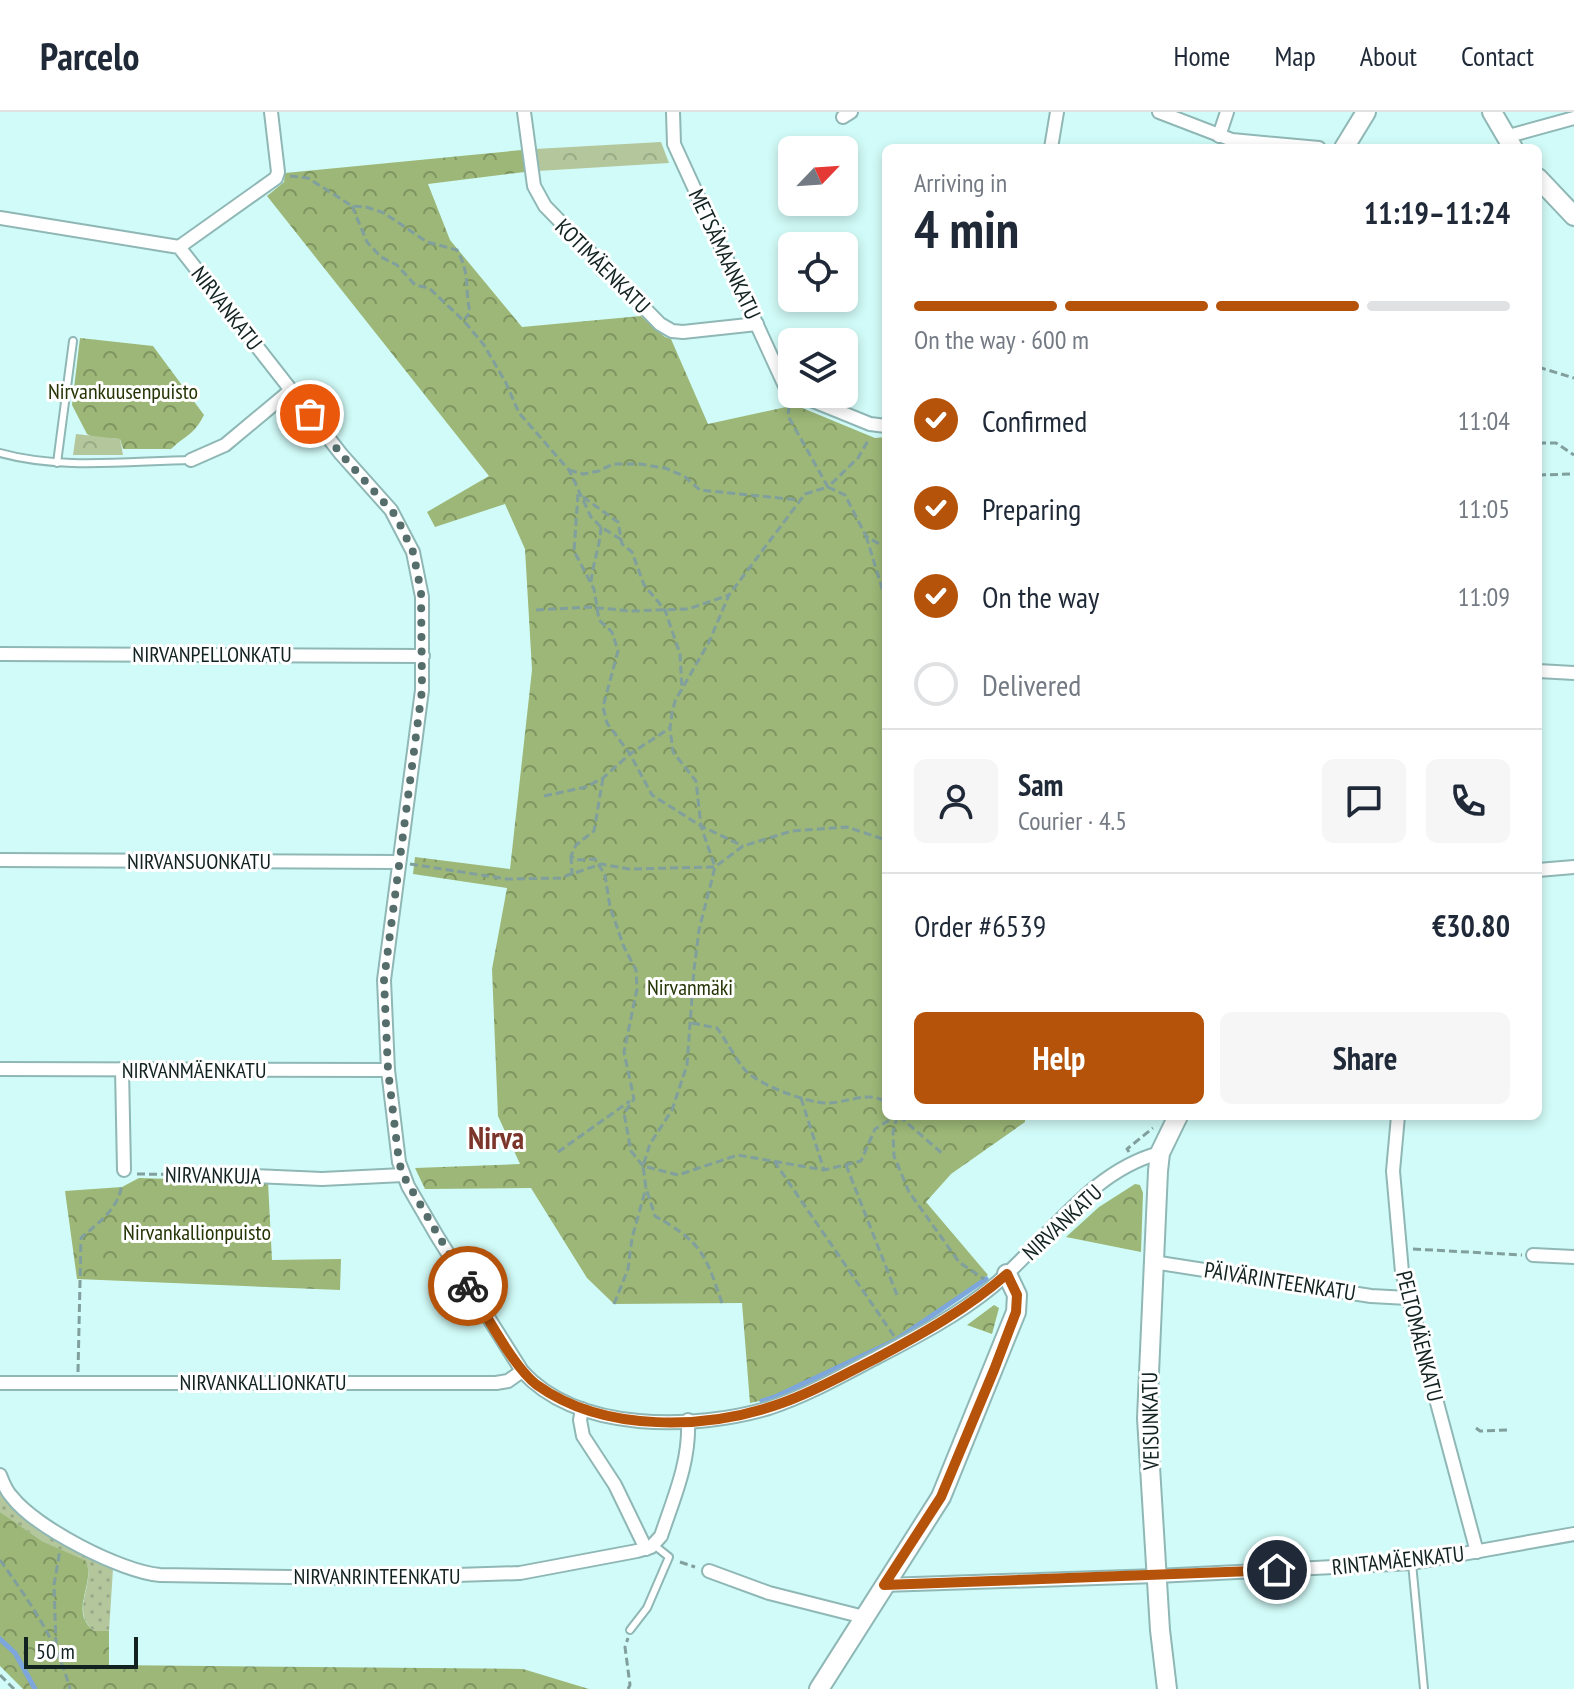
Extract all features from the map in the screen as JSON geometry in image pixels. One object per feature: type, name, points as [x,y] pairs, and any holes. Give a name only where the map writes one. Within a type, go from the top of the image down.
[{"type":"street","points":[[179,247],[272,183],[278,175],[271,112]]},
{"type":"street","name":"KOTIMÄENKATU","points":[[524,112],[534,186],[545,206],[660,324],[672,331],[683,332],[757,324]]},
{"type":"street","name":"METSÄMAANKATU","points":[[673,112],[674,144],[778,371]]},
{"type":"street","points":[[1052,144],[1057,112]]},
{"type":"street","points":[[1159,112],[1219,136],[1252,144]]},
{"type":"street","points":[[1219,136],[1227,112]]},
{"type":"street","points":[[1346,144],[1366,112]]},
{"type":"street","points":[[1492,112],[1509,142],[1574,118]]},
{"type":"street","points":[[1542,182],[1574,216]]},
{"type":"street","name":"NIRVANKATU","points":[[0,218],[179,247],[341,454],[396,516],[410,542],[421,591],[422,690],[384,980],[388,1070],[399,1162],[437,1236],[522,1371],[540,1387],[582,1409],[632,1421],[732,1416],[783,1403],[951,1317],[1001,1279],[1100,1185],[1134,1163],[1160,1153]]},
{"type":"street","points":[[191,460],[225,445],[291,390]]},
{"type":"street","name":"METSÄMAANKATU","points":[[834,408],[882,426]]},
{"type":"street","name":"NIRVANPELLONKATU","points":[[0,654],[423,656]]},
{"type":"street","points":[[1542,671],[1574,673]]},
{"type":"street","name":"NIRVANSUONKATU","points":[[0,860],[399,862]]},
{"type":"street","points":[[1542,870],[1574,867]]},
{"type":"street","name":"NIRVANMÄENKATU","points":[[0,1069],[388,1070]]},
{"type":"street","points":[[122,1069],[124,1170]]},
{"type":"street","points":[[1160,1153],[1176,1120]]},
{"type":"street","name":"PELTOMÄENKATU","points":[[1398,1120],[1393,1171],[1399,1249],[1408,1298],[1477,1552]]},
{"type":"street","name":"VEISUNKATU","points":[[1160,1153],[1147,1418],[1167,1689]]},
{"type":"street","name":"NIRVANKUJA","points":[[233,1175],[322,1179],[403,1175]]},
{"type":"street","points":[[1533,1255],[1574,1257]]},
{"type":"street","name":"PÄIVÄRINTEENKATU","points":[[1153,1262],[1371,1296],[1408,1298]]},
{"type":"street","points":[[819,1689],[941,1497],[1016,1312],[1017,1295],[1001,1279]]},
{"type":"street","name":"NIRVANKALLIONKATU","points":[[0,1383],[496,1383],[508,1381],[522,1371]]},
{"type":"street","points":[[582,1409],[580,1420],[583,1436],[610,1476],[650,1547],[661,1536],[682,1478],[689,1438],[688,1420]]},
{"type":"street","name":"NIRVANRINTEENKATU","points":[[0,1475],[18,1504],[63,1536],[128,1569],[160,1575],[364,1578],[491,1575],[520,1573],[650,1547]]},
{"type":"street","name":"RINTAMÄENKATU","points":[[884,1585],[1412,1563],[1574,1534]]},
{"type":"street","points":[[709,1571],[769,1593],[864,1617]]},
{"type":"lane","points":[[57,463],[73,341]]},
{"type":"lane","points":[[0,453],[30,462],[57,463],[191,460]]},
{"type":"lane","points":[[630,1630],[647,1608],[669,1557],[650,1547]]},
{"type":"lane","points":[[1412,1563],[1424,1689]]},
{"type":"path","points":[[278,175],[308,178],[352,206],[384,213],[427,242],[457,250],[468,277],[466,297],[470,312],[464,321]]},
{"type":"path","points":[[352,206],[367,242],[381,257],[397,265],[415,285],[429,288],[484,345],[519,413],[569,470],[591,517],[622,540],[632,552],[644,585],[665,610],[680,654],[682,690]]},
{"type":"path","points":[[1542,368],[1574,378]]},
{"type":"path","points":[[788,416],[828,487],[845,495],[852,504],[866,536],[882,588]]},
{"type":"path","points":[[722,1303],[708,1261],[686,1234],[655,1216],[643,1166],[650,1144],[672,1110],[687,1065],[699,930],[715,867],[701,826],[696,781],[673,752],[670,728],[675,701],[709,642],[729,595],[799,500],[805,494],[828,487],[858,458],[882,426]]},
{"type":"path","points":[[1542,443],[1556,443],[1574,455]]},
{"type":"path","points":[[569,470],[583,474],[613,464],[640,464],[674,472],[700,490],[799,500]]},
{"type":"path","points":[[1542,475],[1574,474]]},
{"type":"path","points":[[579,492],[592,506],[618,522],[622,540]]},
{"type":"path","points":[[579,492],[574,551],[591,584],[599,620],[612,632],[618,651],[603,707],[607,723],[630,754],[652,795],[701,826],[743,846]]},
{"type":"path","points":[[591,584],[592,565],[600,547],[601,527]]},
{"type":"path","points":[[866,536],[882,546]]},
{"type":"path","points":[[536,610],[596,607],[630,611],[688,609],[729,595]]},
{"type":"path","points":[[544,796],[586,787],[603,778],[630,754],[670,728]]},
{"type":"path","points":[[572,874],[571,856],[576,845],[594,831],[603,778]]},
{"type":"path","points":[[399,862],[507,879],[560,878],[601,864],[629,869],[715,867],[743,846],[792,831],[847,827],[882,839]]},
{"type":"path","points":[[571,856],[577,860],[595,859],[601,864],[610,907],[636,970],[637,989],[624,1052],[634,1099],[624,1113],[631,1151],[643,1166],[678,1175],[738,1155],[824,1170],[861,1161],[875,1129],[890,1120]]},
{"type":"path","points":[[692,1023],[717,1028],[745,1070],[771,1087],[823,1103],[866,1097],[882,1099]]},
{"type":"path","points":[[800,1096],[824,1170]]},
{"type":"path","points":[[558,1152],[634,1099]]},
{"type":"path","points":[[896,1120],[894,1156],[909,1192],[959,1262],[1001,1279]]},
{"type":"path","points":[[902,1120],[943,1154]]},
{"type":"path","points":[[774,1161],[900,1345]]},
{"type":"path","points":[[846,1165],[897,1295]]},
{"type":"path","points":[[78,1381],[81,1238],[116,1206],[124,1170]]},
{"type":"path","name":"NIRVANKUJA","points":[[124,1170],[134,1174],[233,1175]]},
{"type":"path","points":[[614,1304],[628,1269],[632,1238],[646,1188]]},
{"type":"path","points":[[1399,1249],[1533,1255]]},
{"type":"path","points":[[1476,1428],[1480,1431],[1509,1430]]},
{"type":"path","points":[[56,1649],[54,1585],[63,1536]]},
{"type":"path","points":[[669,1557],[709,1571]]},
{"type":"path","points":[[0,1560],[37,1612],[56,1649],[70,1689]]},
{"type":"path","points":[[628,1689],[625,1647],[630,1630]]},
{"type":"path","points":[[0,1675],[14,1689]]},
{"type":"green space","points":[[661,142],[669,163],[538,171],[535,149]]},
{"type":"green space","name":"Nirvanmäki","points":[[522,150],[525,172],[428,184],[450,240],[522,327],[641,316],[671,339],[708,424],[781,408],[802,408],[875,438],[882,437],[882,1120],[1025,1122],[951,1174],[926,1202],[988,1275],[908,1334],[787,1395],[750,1403],[742,1303],[614,1304],[587,1278],[531,1188],[425,1189],[415,1168],[520,1164],[498,1116],[492,969],[507,888],[413,874],[415,857],[510,869],[532,670],[525,549],[505,504],[435,527],[427,512],[489,476],[267,196],[284,182],[285,173]]},
{"type":"green space","name":"Nirvankuusenpuisto","points":[[80,338],[153,346],[204,415],[196,427],[171,449],[123,449],[120,439],[87,434],[72,405]]},
{"type":"green space","points":[[76,434],[120,439],[123,455],[73,455]]},
{"type":"green space","name":"Nirvankallionpuisto","points":[[139,1178],[268,1182],[272,1260],[341,1259],[340,1290],[77,1279],[65,1191],[122,1187]]},
{"type":"green space","points":[[1135,1184],[1140,1185],[1143,1193],[1141,1252],[1066,1237],[1099,1207]]},
{"type":"green space","points":[[994,1305],[999,1308],[992,1334],[967,1325]]},
{"type":"green space","points":[[0,1489],[61,1540],[113,1569],[109,1631],[94,1631],[84,1615],[88,1579],[86,1562],[42,1541],[0,1512]]},
{"type":"green space","points":[[0,1512],[42,1541],[86,1561],[88,1579],[83,1615],[94,1631],[109,1631],[109,1665],[523,1669],[589,1689],[23,1689],[0,1666]]},
{"type":"waterway","points":[[762,1401],[896,1340],[986,1279]]},
{"type":"waterway","points":[[0,1639],[15,1653],[35,1689]]},
{"type":"way so far","points":[[310,414],[396,516],[410,542],[421,585],[422,690],[384,980],[388,1070],[403,1175],[468,1286]]},
{"type":"district","name":"Nirva","points":[[496,1137]]},
{"type":"route","points":[[468,1286],[522,1371],[540,1387],[595,1414],[632,1421],[688,1420],[766,1409],[805,1394],[932,1328],[972,1303],[1007,1274],[1017,1295],[1016,1312],[994,1370],[941,1497],[884,1585],[1277,1570]]}]
